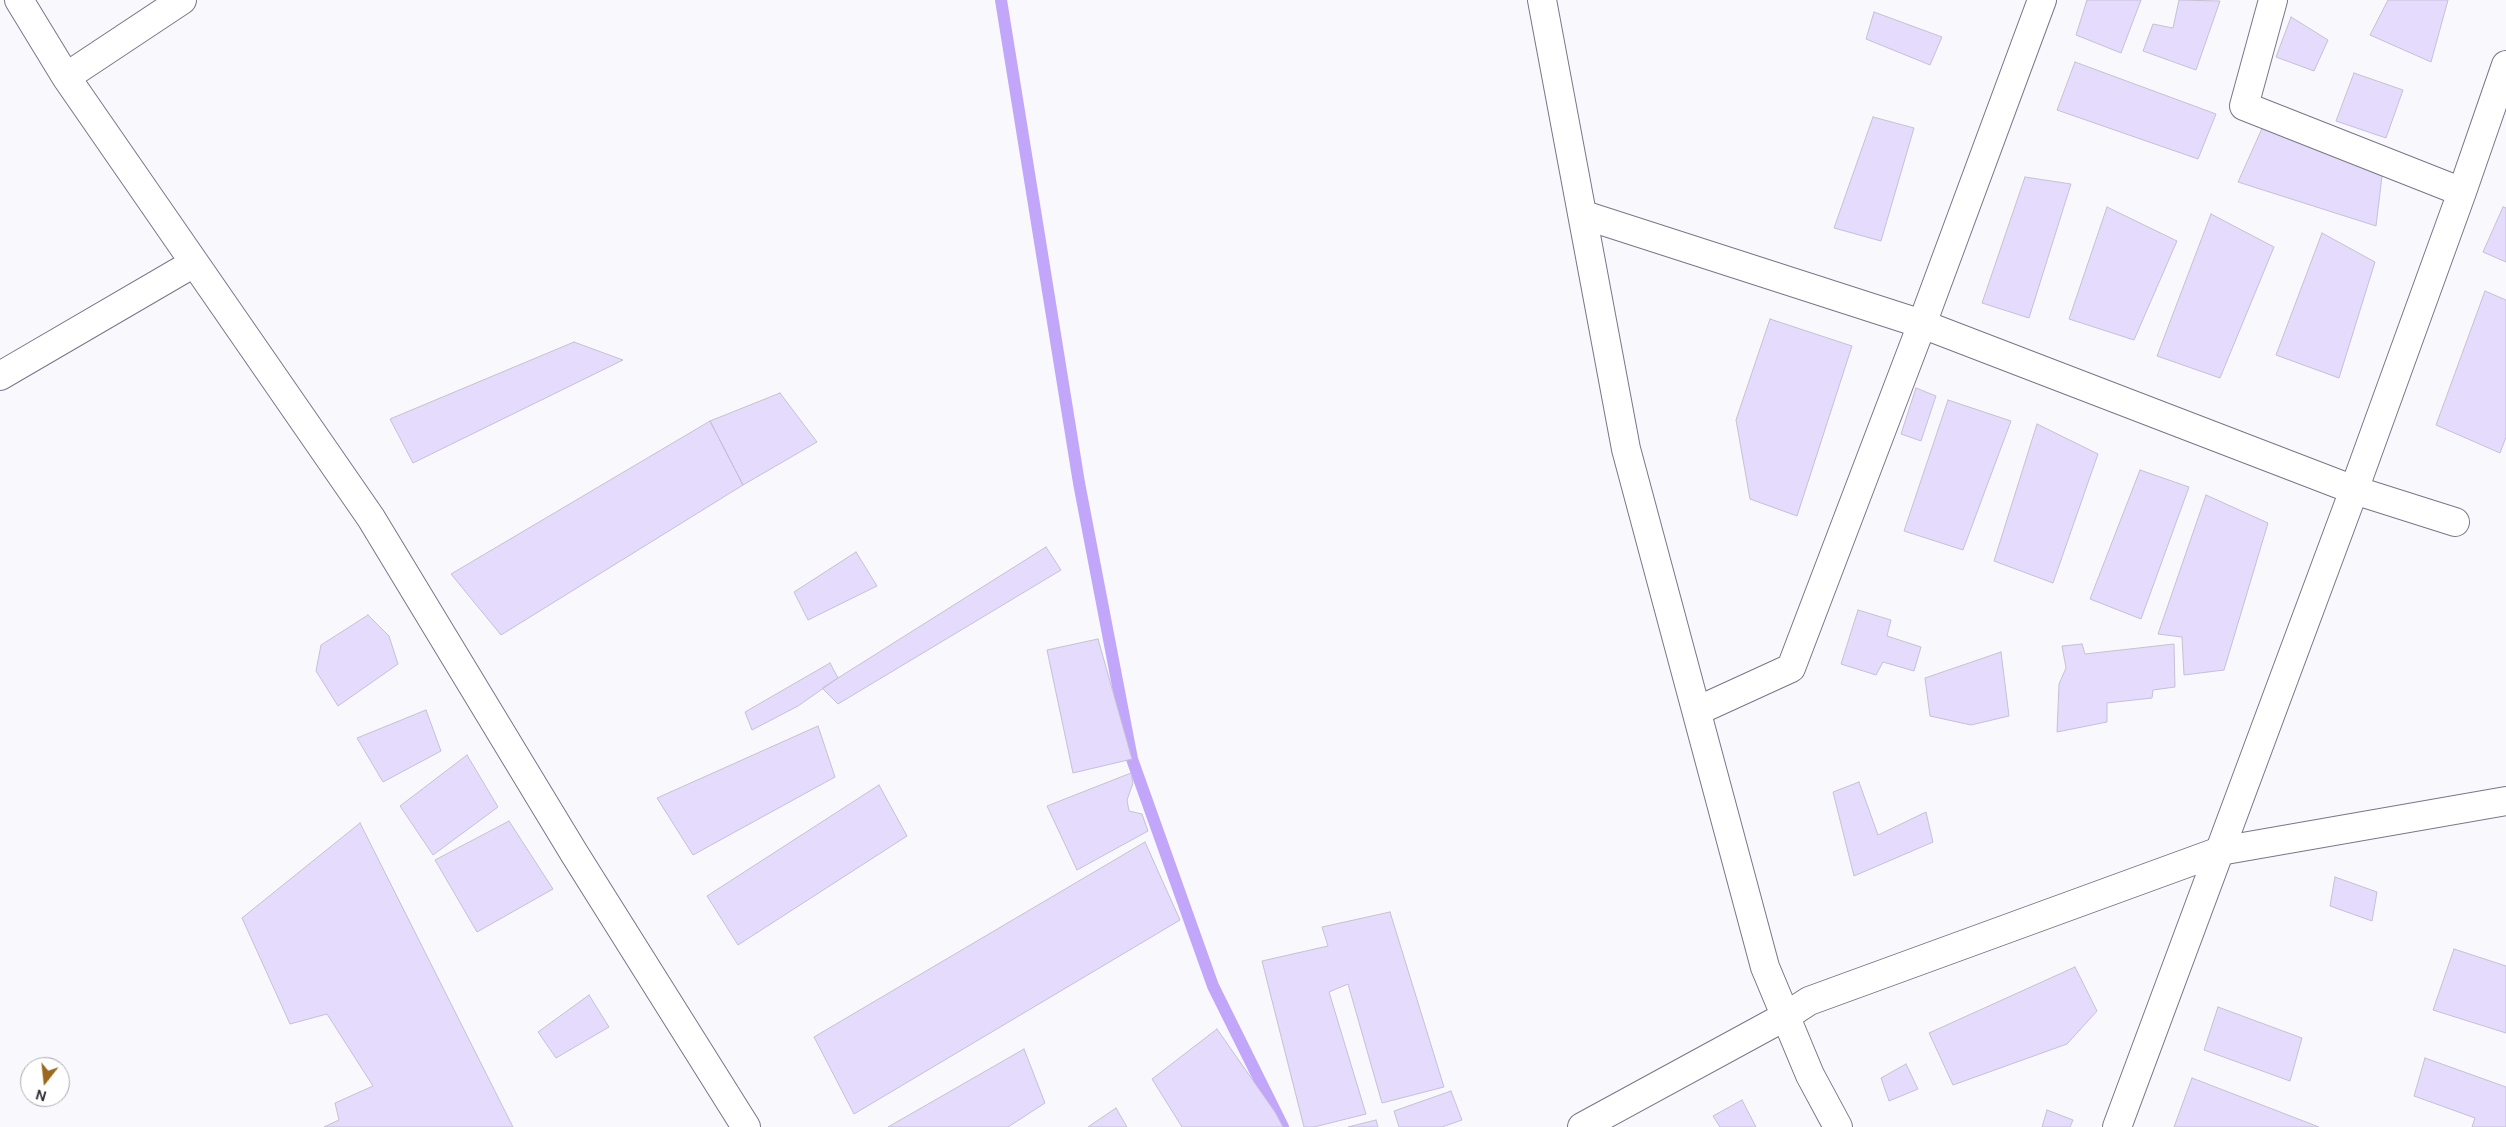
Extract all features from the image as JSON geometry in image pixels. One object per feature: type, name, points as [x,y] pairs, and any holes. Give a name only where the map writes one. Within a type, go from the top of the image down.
[{"type":"street","points":[[18,0],[66,77],[371,518],[574,853],[746,1127]]},
{"type":"street","points":[[66,77],[182,0]]},
{"type":"street","points":[[1542,0],[1584,215],[1626,449],[1765,967],[1810,1075],[1838,1127]]},
{"type":"street","points":[[1697,711],[1792,668],[2042,0]]},
{"type":"street","points":[[2272,0],[2244,106],[2462,192]]},
{"type":"street","points":[[2117,1127],[2354,490],[2506,65]]},
{"type":"street","points":[[1584,215],[1922,324],[2354,490],[2455,522]]},
{"type":"street","points":[[0,376],[194,263]]},
{"type":"street","points":[[1582,1127],[1786,1016],[1809,1001],[2220,851],[2506,801]]},
{"type":"building","points":[[2087,0],[2141,0],[2121,53],[2076,35]]},
{"type":"building","points":[[2179,0],[2220,1],[2196,70],[2143,51],[2153,24],[2173,28]]},
{"type":"building","points":[[2388,0],[2448,0],[2431,62],[2370,35]]},
{"type":"building","points":[[1874,12],[1942,37],[1930,65],[1866,39]]},
{"type":"building","points":[[2291,17],[2328,40],[2314,71],[2276,57]]},
{"type":"building","points":[[2075,62],[2216,114],[2198,159],[2057,110]]},
{"type":"building","points":[[2354,73],[2403,90],[2386,138],[2336,121]]},
{"type":"building","points":[[1873,117],[1914,128],[1881,241],[1834,228]]},
{"type":"building","points":[[2264,124],[2382,176],[2376,226],[2238,182]]},
{"type":"building","points":[[2025,177],[2071,184],[2029,318],[1982,303]]},
{"type":"building","points":[[2107,207],[2177,241],[2134,340],[2069,319]]},
{"type":"building","points":[[2503,207],[2506,208],[2506,262],[2483,252]]},
{"type":"building","points":[[2211,214],[2274,247],[2220,378],[2157,356]]},
{"type":"building","points":[[2322,233],[2375,262],[2339,378],[2276,355]]},
{"type":"building","points":[[2485,291],[2506,300],[2506,437],[2500,453],[2436,425]]},
{"type":"building","points":[[1770,319],[1852,346],[1797,516],[1750,499],[1736,420]]},
{"type":"building","points":[[574,342],[623,360],[413,463],[390,419]]},
{"type":"building","points":[[1916,388],[1936,396],[1921,441],[1901,434]]},
{"type":"building","points":[[780,393],[817,442],[743,485],[710,421]]},
{"type":"building","points":[[1948,400],[2011,421],[1963,550],[1904,531]]},
{"type":"building","points":[[710,421],[743,485],[501,635],[451,574]]},
{"type":"building","points":[[2037,424],[2098,454],[2053,583],[1994,561]]},
{"type":"building","points":[[2140,470],[2189,487],[2141,619],[2090,599]]},
{"type":"building","points":[[2206,495],[2268,523],[2224,670],[2184,675],[2182,637],[2158,634]]},
{"type":"building","points":[[1046,547],[1061,570],[838,704],[822,688]]},
{"type":"building","points":[[856,552],[877,586],[808,620],[794,592]]},
{"type":"building","points":[[1858,610],[1891,620],[1887,636],[1921,647],[1914,671],[1883,662],[1876,675],[1841,664]]},
{"type":"building","points":[[368,615],[389,636],[398,664],[338,706],[316,671],[321,645]]},
{"type":"building","points":[[1098,639],[1132,759],[1073,773],[1047,650]]},
{"type":"building","points":[[2082,644],[2085,654],[2174,644],[2175,687],[2153,690],[2152,698],[2107,703],[2107,722],[2057,732],[2059,684],[2066,668],[2062,646]]},
{"type":"building","points":[[2001,652],[2009,716],[1971,725],[1930,716],[1925,678]]},
{"type":"building","points":[[830,663],[838,678],[798,706],[752,730],[745,712]]},
{"type":"building","points":[[426,710],[441,751],[383,782],[357,738]]},
{"type":"building","points":[[818,726],[835,777],[693,855],[657,798]]},
{"type":"building","points":[[467,755],[498,807],[433,855],[400,806]]},
{"type":"building","points":[[1131,773],[1133,783],[1127,800],[1129,811],[1142,814],[1148,831],[1077,870],[1047,806]]},
{"type":"building","points":[[1859,782],[1878,835],[1926,812],[1933,842],[1854,876],[1833,792]]},
{"type":"building","points":[[879,785],[907,836],[738,945],[707,896]]},
{"type":"building","points":[[509,821],[553,889],[477,932],[435,860]]},
{"type":"building","points":[[360,823],[513,1127],[324,1127],[339,1120],[335,1103],[373,1086],[327,1014],[290,1024],[242,918]]},
{"type":"building","points":[[1145,842],[1180,920],[854,1114],[814,1037]]},
{"type":"building","points":[[2335,877],[2377,892],[2372,921],[2330,906]]},
{"type":"building","points":[[1390,912],[1444,1087],[1382,1103],[1348,984],[1329,992],[1366,1114],[1314,1127],[1304,1127],[1262,961],[1328,946],[1322,927]]},
{"type":"building","points":[[2454,949],[2506,966],[2506,1033],[2433,1010]]},
{"type":"building","points":[[2075,967],[2097,1011],[2067,1044],[1953,1085],[1929,1033]]},
{"type":"building","points":[[589,995],[609,1027],[556,1058],[538,1032]]},
{"type":"building","points":[[2218,1007],[2302,1038],[2290,1081],[2204,1050]]},
{"type":"building","points":[[1217,1029],[1275,1112],[1283,1127],[1182,1127],[1152,1079]]},
{"type":"building","points":[[1024,1049],[1045,1103],[1008,1127],[888,1127]]},
{"type":"building","points":[[2425,1058],[2506,1087],[2506,1127],[2472,1127],[2475,1118],[2414,1096]]},
{"type":"building","points":[[1906,1064],[1918,1089],[1889,1101],[1881,1078]]},
{"type":"building","points":[[2192,1078],[2319,1127],[2174,1127]]},
{"type":"building","points":[[1451,1091],[1462,1120],[1442,1127],[1399,1127],[1394,1111]]},
{"type":"building","points":[[1742,1100],[1756,1127],[1720,1127],[1713,1116]]},
{"type":"building","points":[[1116,1108],[1127,1127],[1088,1127]]},
{"type":"building","points":[[2047,1110],[2073,1120],[2070,1127],[2042,1127]]},
{"type":"building","points":[[1376,1120],[1378,1127],[1348,1127]]},
{"type":"waterway","points":[[1001,0],[1079,483],[1132,759],[1213,986],[1283,1127]]}]
